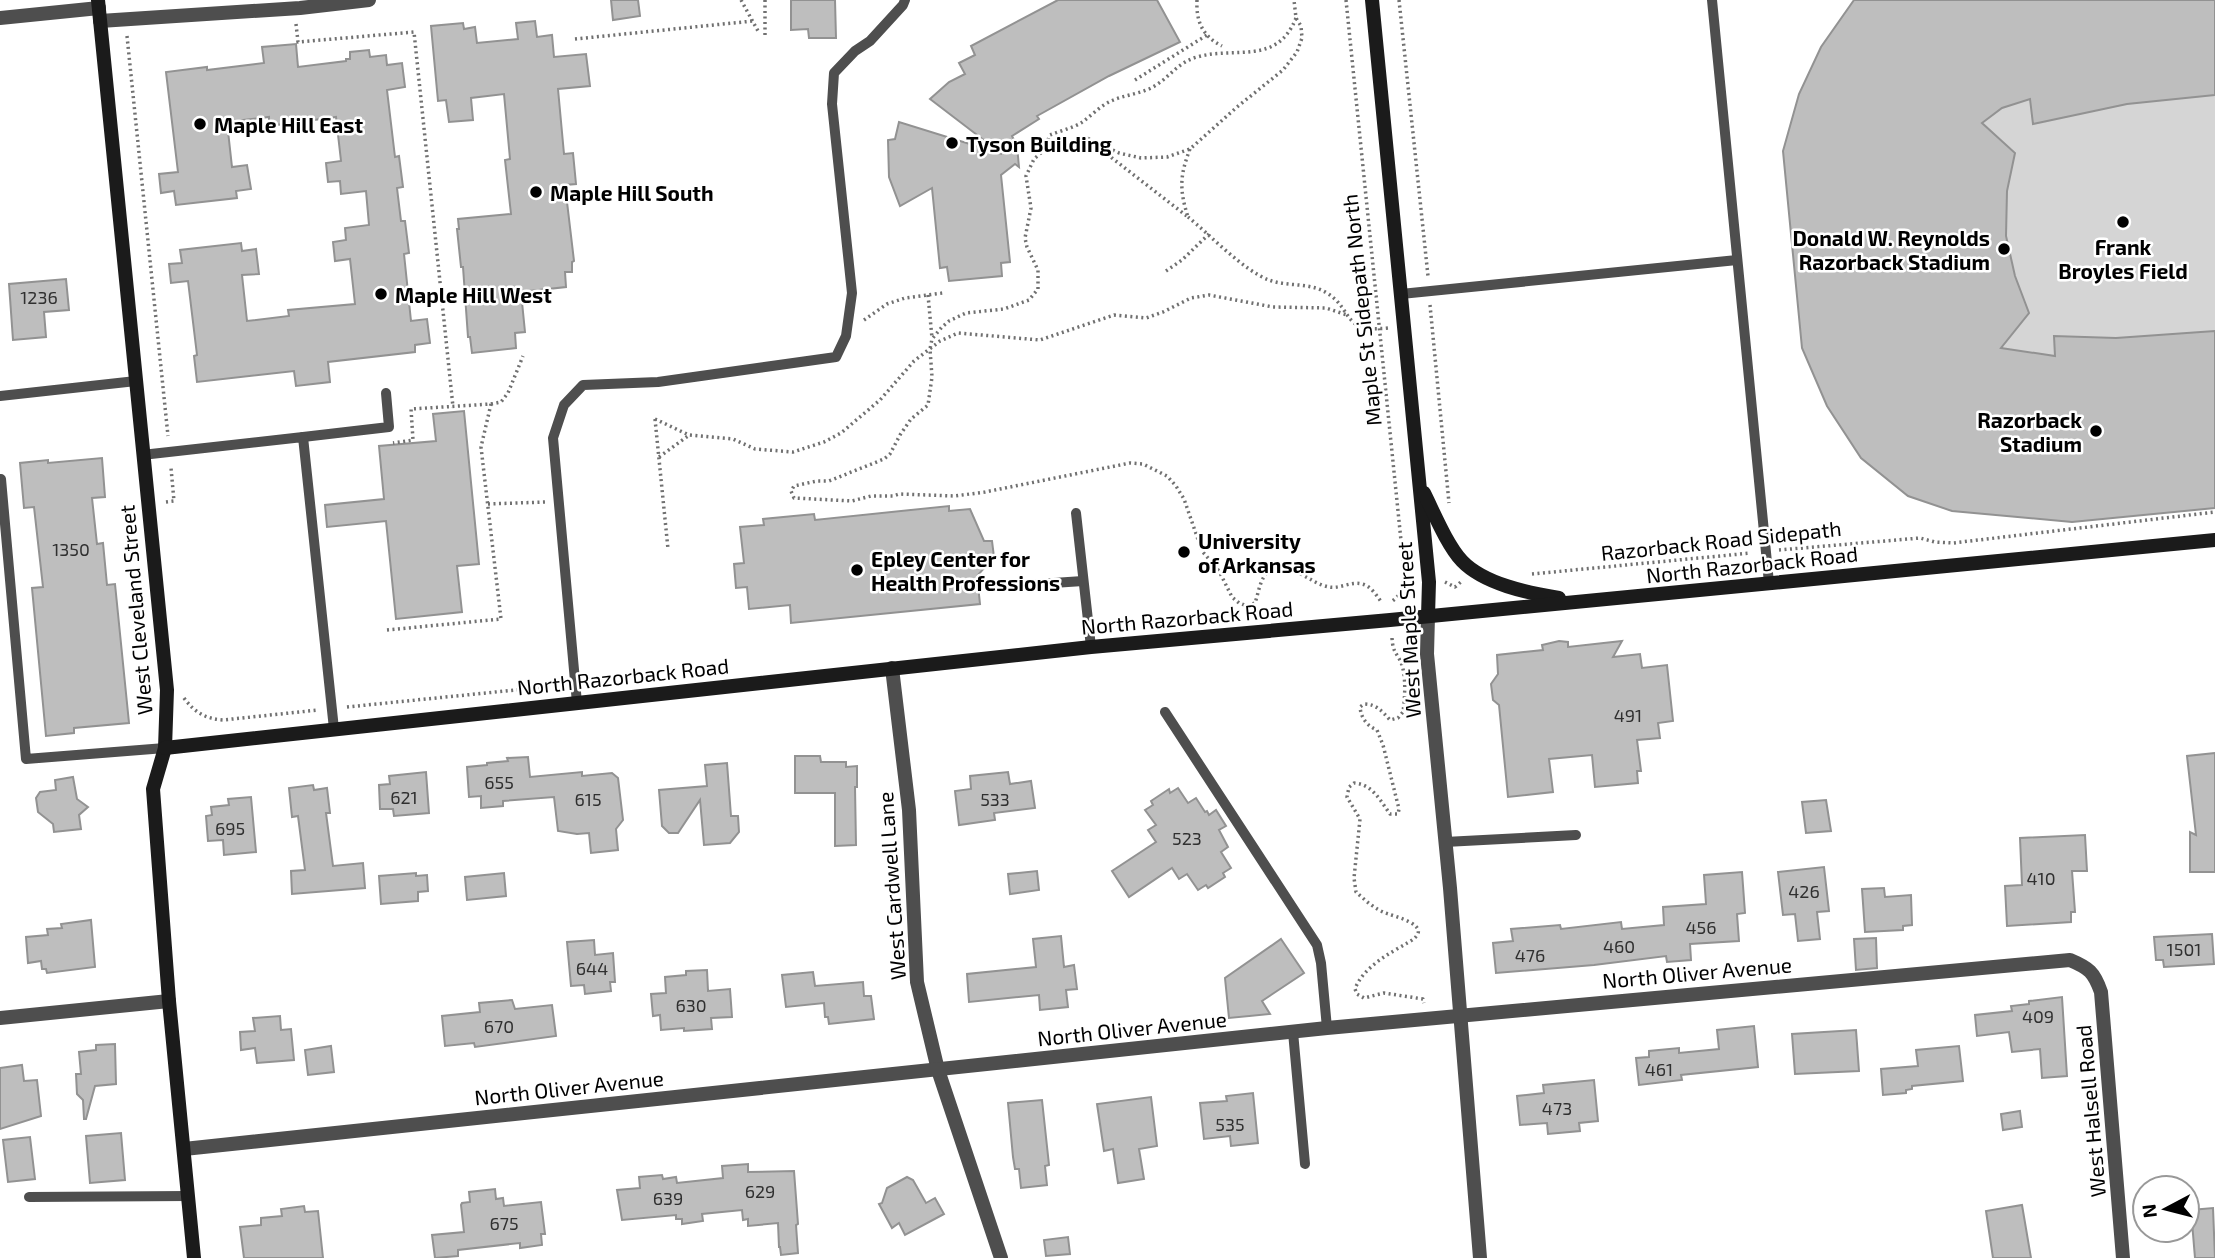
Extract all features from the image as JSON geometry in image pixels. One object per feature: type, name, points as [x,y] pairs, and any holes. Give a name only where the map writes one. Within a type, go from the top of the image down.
[{"type":"street","points":[[0,18],[99,10],[295,8],[369,0]]},
{"type":"street","name":"West Maple Street","points":[[1372,0],[1429,582],[1427,654],[1446,842],[1480,1258]]},
{"type":"street","name":"West Cleveland Street","points":[[99,10],[167,690],[165,748],[153,789],[169,1001],[194,1258]]},
{"type":"street","points":[[1420,486],[1462,561],[1492,582],[1533,594],[1581,601]]},
{"type":"street","name":"North Razorback Road","points":[[165,748],[1091,647],[2215,540]]},
{"type":"street","name":"West Cardwell Lane","points":[[892,668],[909,810],[917,982],[938,1070],[1001,1258]]},
{"type":"street","name":"North Oliver Avenue","points":[[184,1149],[1427,1018],[2051,960],[2070,960],[2085,966]]},
{"type":"street","name":"West Halsell Road","points":[[2085,966],[2096,976],[2101,992],[2123,1258]]},
{"type":"street","points":[[0,1018],[169,1001]]},
{"type":"lane","points":[[577,703],[553,438],[564,405],[583,385],[658,382],[836,357],[846,336],[852,293],[832,104],[834,73],[855,51],[870,41],[905,0]]},
{"type":"lane","points":[[1712,0],[1769,583]]},
{"type":"lane","points":[[1401,294],[1737,260]]},
{"type":"lane","points":[[0,396],[135,381]]},
{"type":"lane","points":[[142,455],[389,427],[386,393]]},
{"type":"lane","points":[[303,437],[334,729]]},
{"type":"lane","points":[[1,479],[26,759],[165,748]]},
{"type":"lane","points":[[1076,513],[1091,647]]},
{"type":"lane","points":[[995,587],[1083,581]]},
{"type":"lane","points":[[1165,712],[1317,945],[1321,962],[1326,1028]]},
{"type":"lane","points":[[1446,842],[1576,835]]},
{"type":"lane","points":[[1293,1032],[1305,1164]]},
{"type":"lane","points":[[29,1196],[188,1196]]},
{"type":"path","points":[[741,0],[758,31]]},
{"type":"path","points":[[765,0],[765,35]]},
{"type":"path","points":[[1197,0],[1198,21],[1210,40],[1222,46]]},
{"type":"path","points":[[1294,0],[1302,38],[1297,52],[1283,70],[1190,149],[1167,158],[1141,158],[1118,153],[1085,137],[1188,216],[1255,273],[1269,280],[1315,287],[1330,295],[1347,316],[1361,327],[1378,329],[1404,326]]},
{"type":"path","name":"Maple St Sidepath North","points":[[931,348],[932,377],[928,405],[911,419],[890,454],[871,465],[829,481],[794,486],[791,491],[794,498],[852,500],[899,494],[955,496],[1006,489],[1036,480],[1105,467],[1143,464],[1167,476],[1176,486],[1184,499],[1202,551],[1219,571],[1232,597],[1239,603],[1247,606],[1255,603],[1262,579],[1276,567],[1285,568],[1327,587],[1359,583],[1366,585],[1382,603],[1389,604],[1398,597],[1404,586],[1404,570],[1346,0]]},
{"type":"path","points":[[295,8],[298,42],[414,32],[453,407]]},
{"type":"path","points":[[932,339],[949,321],[965,313],[1004,309],[1029,300],[1038,289],[1038,270],[1027,247],[1026,238],[1031,208],[1026,176],[1050,135],[1080,124],[1110,101],[1154,86],[1179,65],[1194,57],[1270,48],[1289,32],[1296,18]]},
{"type":"path","points":[[575,39],[752,21]]},
{"type":"path","points":[[1135,80],[1207,35]]},
{"type":"path","points":[[1188,216],[1181,182],[1183,166],[1190,149]]},
{"type":"path","points":[[1166,271],[1209,234]]},
{"type":"path","points":[[864,320],[887,304],[905,298],[943,293]]},
{"type":"path","points":[[928,295],[931,348]]},
{"type":"path","points":[[668,549],[655,419],[689,435],[733,439],[755,449],[793,452],[824,442],[841,433],[880,400],[914,361],[958,333],[1041,340],[1114,315],[1146,318],[1163,313],[1191,298],[1209,295],[1273,307],[1326,308],[1347,316]]},
{"type":"path","points":[[391,443],[414,440],[411,410],[501,402],[508,393],[523,356]]},
{"type":"path","points":[[387,629],[501,619],[481,447],[491,404]]},
{"type":"path","points":[[659,457],[689,435]]},
{"type":"path","points":[[488,504],[539,502]]},
{"type":"path","name":"Razorback Road Sidepath","points":[[1523,573],[1920,538],[1953,543],[2215,512]]},
{"type":"path","points":[[1393,640],[1393,651],[1404,676],[1403,712],[1398,718],[1390,720],[1371,704],[1364,704],[1360,708],[1361,715],[1371,728],[1377,730],[1383,745],[1398,814],[1390,814],[1372,789],[1359,783],[1353,783],[1349,787],[1347,797],[1360,819],[1354,878],[1356,891],[1371,905],[1385,913],[1406,919],[1417,929],[1413,940],[1389,953],[1361,978],[1355,989],[1357,994],[1364,998],[1384,993],[1423,999],[1427,1018]]},
{"type":"shaded area","name":"Donald W. Reynolds Razorback Stadium","points":[[2215,0],[2215,508],[2072,522],[1952,511],[1908,496],[1861,458],[1827,406],[1802,348],[1783,151],[1799,94]]},
{"type":"building","points":[[611,0],[638,0],[640,16],[613,20]]},
{"type":"building","points":[[791,0],[835,0],[836,38],[809,38],[808,29],[791,30]]},
{"type":"building","name":"Tyson Building","points":[[1058,0],[1157,0],[1180,42],[1109,76],[1037,116],[1039,119],[1012,136],[1017,146],[1019,167],[1015,164],[1001,175],[1010,262],[1001,263],[1002,276],[949,281],[947,267],[940,268],[932,188],[900,206],[889,177],[888,140],[895,139],[899,122],[1002,154],[930,99],[949,82],[965,74],[959,63],[975,55],[971,46]]},
{"type":"building","name":"Donald W. Reynolds Razorback Stadium","points":[[1854,0],[2215,0],[2215,95],[2127,104],[2033,124],[2030,99],[2002,108],[1982,123],[2015,153],[2007,191],[2006,236],[2015,276],[2029,313],[2001,348],[2055,356],[2054,336],[2116,338],[2215,331],[2215,508],[2072,522],[1952,511],[1908,496],[1861,458],[1827,406],[1802,348],[1783,151],[1799,94],[1821,47]]},
{"type":"building","name":"Maple Hill South","points":[[535,21],[537,37],[552,35],[554,57],[586,54],[590,86],[558,89],[564,154],[573,153],[576,184],[565,185],[574,261],[572,272],[565,272],[566,287],[521,292],[525,332],[515,333],[516,348],[472,353],[468,337],[458,219],[511,214],[505,160],[510,159],[504,94],[471,98],[473,120],[449,122],[446,100],[438,101],[431,26],[463,23],[464,29],[475,27],[477,43],[518,39],[516,23]]},
{"type":"building","points":[[296,44],[298,67],[346,61],[350,59],[350,52],[369,50],[370,57],[386,55],[387,65],[402,63],[405,87],[387,90],[395,157],[399,156],[403,187],[397,188],[409,253],[404,254],[411,321],[427,319],[430,343],[415,345],[415,352],[328,362],[330,382],[296,386],[294,371],[197,382],[194,356],[197,355],[188,281],[171,283],[169,264],[182,263],[180,250],[241,243],[242,251],[256,249],[259,274],[242,275],[247,321],[289,316],[288,310],[355,304],[350,259],[335,261],[333,242],[346,240],[345,228],[369,225],[366,191],[341,194],[340,181],[328,182],[326,163],[341,161],[336,117],[269,126],[269,117],[227,122],[232,167],[247,165],[251,189],[236,191],[237,198],[176,205],[174,191],[161,193],[159,174],[178,172],[166,72],[264,63],[262,47]]},
{"type":"building","points":[[66,279],[69,310],[44,312],[46,337],[13,340],[9,284]]},
{"type":"building","points":[[464,411],[479,564],[457,566],[462,612],[396,619],[386,521],[327,527],[325,505],[384,499],[379,446],[436,441],[433,414]]},
{"type":"building","points":[[102,458],[105,497],[92,498],[97,544],[103,543],[107,585],[115,584],[129,723],[74,728],[74,733],[46,736],[32,588],[43,587],[34,507],[24,508],[20,463]]},
{"type":"building","name":"Epley Center for Health Professions","points":[[949,506],[949,511],[970,509],[984,541],[992,541],[994,557],[977,576],[980,604],[791,623],[790,605],[749,609],[747,587],[736,588],[734,564],[744,563],[740,527],[764,525],[763,519],[814,514],[815,520]]},
{"type":"building","points":[[1622,641],[1613,657],[1640,654],[1642,668],[1667,665],[1673,721],[1658,723],[1660,738],[1637,740],[1641,771],[1637,771],[1638,783],[1595,787],[1592,755],[1549,759],[1553,792],[1508,797],[1499,705],[1493,700],[1491,684],[1498,674],[1497,655],[1543,650],[1542,645],[1568,642],[1568,647]]},
{"type":"building","points":[[2215,753],[2215,872],[2190,872],[2190,832],[2196,835],[2187,756]]},
{"type":"building","points":[[795,756],[820,756],[821,762],[846,762],[846,767],[857,766],[856,845],[835,846],[835,793],[795,793]]},
{"type":"building","points":[[528,757],[530,777],[582,772],[582,776],[612,773],[618,778],[623,820],[616,829],[618,850],[591,853],[589,833],[558,831],[554,797],[503,801],[503,806],[481,808],[481,796],[469,797],[467,767],[508,761],[507,758]]},
{"type":"building","points":[[727,763],[731,816],[738,816],[739,832],[730,843],[704,845],[700,800],[678,833],[669,833],[662,826],[659,790],[707,786],[705,765]]},
{"type":"building","points":[[426,772],[429,813],[394,816],[393,809],[380,809],[379,785],[390,784],[389,776]]},
{"type":"building","points":[[1008,772],[1010,784],[1031,781],[1035,808],[994,813],[995,820],[959,825],[955,791],[971,789],[970,776]]},
{"type":"building","points":[[73,777],[77,799],[88,807],[79,815],[81,829],[54,832],[53,824],[38,812],[36,798],[40,792],[56,790],[55,780]]},
{"type":"building","points":[[313,785],[314,790],[327,788],[330,813],[326,813],[333,866],[363,863],[365,888],[292,894],[291,871],[305,870],[298,816],[292,817],[289,788]]},
{"type":"building","points":[[1178,788],[1188,803],[1196,798],[1209,815],[1216,810],[1226,826],[1219,830],[1228,847],[1221,852],[1231,868],[1223,873],[1225,877],[1208,888],[1206,885],[1198,890],[1187,874],[1179,879],[1172,868],[1129,897],[1112,871],[1156,842],[1148,830],[1156,825],[1145,810],[1153,805],[1151,801],[1169,789],[1170,793]]},
{"type":"building","points":[[251,797],[256,852],[224,855],[223,840],[208,841],[206,816],[212,815],[211,807],[229,805],[228,799]]},
{"type":"building","points":[[1826,800],[1831,831],[1806,833],[1802,802]]},
{"type":"building","points":[[2085,835],[2087,871],[2072,871],[2075,912],[2071,912],[2071,922],[2007,926],[2005,886],[2022,885],[2020,838]]},
{"type":"building","points":[[1824,867],[1829,911],[1817,912],[1820,939],[1798,941],[1795,914],[1783,915],[1778,872]]},
{"type":"building","points":[[1037,871],[1039,890],[1010,894],[1008,874]]},
{"type":"building","points":[[1742,872],[1745,913],[1737,914],[1739,941],[1690,944],[1691,960],[1667,962],[1666,956],[1496,973],[1493,943],[1513,941],[1511,929],[1560,925],[1561,929],[1621,922],[1622,929],[1664,925],[1663,907],[1706,904],[1704,875]]},
{"type":"building","points":[[416,873],[416,876],[427,875],[428,891],[418,892],[418,901],[381,904],[379,876]]},
{"type":"building","points":[[504,873],[506,896],[467,900],[465,877]]},
{"type":"building","points":[[1884,888],[1885,897],[1911,895],[1912,925],[1903,926],[1903,930],[1865,932],[1862,889]]},
{"type":"building","points":[[91,920],[95,967],[47,973],[46,969],[42,969],[41,961],[28,963],[26,937],[48,935],[47,929],[62,928],[61,924]]},
{"type":"building","points":[[2212,934],[2214,964],[2164,967],[2163,960],[2156,960],[2154,937]]},
{"type":"building","points":[[1061,936],[1064,967],[1074,965],[1077,989],[1066,990],[1068,1007],[1040,1010],[1039,995],[969,1002],[967,974],[1036,967],[1033,939]]},
{"type":"building","points":[[1876,938],[1877,968],[1856,970],[1854,939]]},
{"type":"building","points":[[1281,939],[1304,973],[1262,1001],[1270,1014],[1229,1018],[1225,978]]},
{"type":"building","points":[[594,940],[595,955],[613,953],[615,982],[610,982],[611,991],[585,994],[584,985],[571,986],[567,942]]},
{"type":"building","points":[[707,970],[708,991],[730,989],[732,1017],[711,1018],[712,1029],[661,1030],[660,1015],[653,1016],[651,994],[666,993],[665,977],[686,975],[686,971]]},
{"type":"building","points":[[813,972],[815,986],[863,982],[864,996],[871,996],[874,1019],[829,1024],[828,1017],[825,1017],[824,1003],[786,1007],[782,975]]},
{"type":"building","points":[[2062,997],[2067,1076],[2042,1078],[2040,1049],[2012,1052],[2009,1032],[1977,1036],[1975,1015],[2012,1011],[2011,1006]]},
{"type":"building","points":[[512,1000],[515,1009],[552,1005],[556,1036],[475,1047],[474,1043],[445,1046],[442,1016],[480,1012],[479,1003]]},
{"type":"building","points":[[280,1016],[281,1030],[291,1029],[294,1060],[257,1063],[255,1048],[241,1050],[240,1032],[255,1031],[253,1018]]},
{"type":"building","points":[[1754,1026],[1758,1067],[1681,1075],[1682,1080],[1639,1085],[1636,1058],[1649,1057],[1649,1051],[1679,1048],[1679,1053],[1719,1049],[1717,1030]]},
{"type":"building","points":[[1856,1030],[1859,1071],[1795,1074],[1792,1034]]},
{"type":"building","points":[[115,1044],[116,1084],[95,1086],[84,1119],[83,1100],[77,1094],[76,1074],[81,1074],[79,1052],[96,1050],[96,1045]]},
{"type":"building","points":[[331,1046],[334,1072],[308,1075],[305,1050]]},
{"type":"building","points":[[1959,1046],[1963,1081],[1912,1086],[1906,1093],[1883,1095],[1881,1069],[1918,1066],[1916,1050]]},
{"type":"building","points":[[22,1065],[24,1081],[37,1080],[41,1116],[0,1129],[0,1068]]},
{"type":"building","points":[[1594,1080],[1598,1121],[1579,1123],[1580,1131],[1548,1134],[1547,1123],[1520,1125],[1517,1096],[1544,1093],[1543,1085]]},
{"type":"building","points":[[1253,1093],[1258,1143],[1231,1146],[1230,1136],[1204,1139],[1200,1103],[1227,1101],[1226,1096]]},
{"type":"building","points":[[1151,1097],[1157,1146],[1139,1149],[1144,1179],[1118,1183],[1113,1149],[1104,1151],[1097,1104]]},
{"type":"building","points":[[1042,1100],[1049,1165],[1045,1166],[1047,1185],[1021,1188],[1019,1169],[1015,1169],[1013,1157],[1008,1103]]},
{"type":"building","points":[[2020,1111],[2022,1127],[2003,1130],[2001,1114]]},
{"type":"building","points":[[121,1133],[125,1180],[90,1183],[86,1136]]},
{"type":"building","points":[[30,1137],[35,1179],[8,1182],[3,1140]]},
{"type":"building","points":[[748,1164],[748,1172],[794,1171],[798,1253],[781,1255],[778,1223],[748,1226],[748,1219],[743,1220],[742,1210],[702,1214],[703,1221],[682,1224],[682,1219],[676,1219],[676,1215],[622,1220],[617,1190],[640,1188],[639,1177],[676,1177],[677,1183],[723,1178],[722,1166]]},
{"type":"building","points":[[907,1177],[913,1180],[926,1203],[935,1198],[944,1214],[905,1235],[899,1223],[892,1228],[879,1204],[882,1203],[887,1188]]},
{"type":"building","points":[[495,1189],[496,1199],[503,1198],[504,1206],[541,1202],[545,1234],[541,1234],[542,1245],[520,1248],[520,1243],[458,1250],[458,1256],[435,1258],[432,1235],[464,1232],[461,1205],[470,1202],[469,1192]]},
{"type":"building","points":[[2022,1205],[2031,1258],[1993,1258],[1986,1211]]},
{"type":"building","points":[[304,1206],[305,1212],[318,1211],[323,1258],[244,1258],[240,1227],[261,1225],[261,1218],[282,1216],[281,1209]]},
{"type":"building","points":[[2213,1208],[2215,1258],[2195,1258],[2194,1244],[2201,1244],[2201,1209]]},
{"type":"building","points":[[1068,1237],[1070,1254],[1046,1256],[1044,1240]]},
{"type":"place","name":"Maple Hill East","points":[[200,124]]},
{"type":"place","name":"Tyson Building","points":[[952,143]]},
{"type":"place","name":"Maple Hill South","points":[[536,192]]},
{"type":"place","name":"Frank Broyles Field","points":[[2123,222]]},
{"type":"place","name":"Donald W. Reynolds Razorback Stadium","points":[[2004,249]]},
{"type":"place","name":"Maple Hill West","points":[[381,294]]},
{"type":"place","name":"Razorback Stadium","points":[[2096,431]]},
{"type":"place","name":"University of Arkansas","points":[[1184,552]]},
{"type":"place","name":"Epley Center for Health Professions","points":[[857,570]]}]
